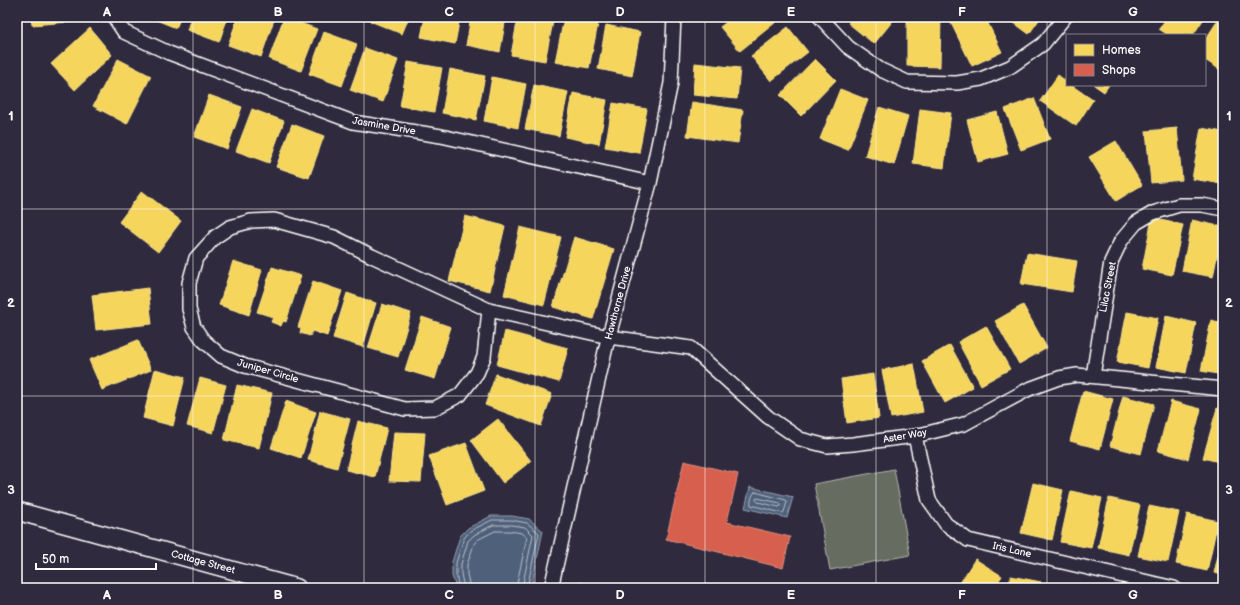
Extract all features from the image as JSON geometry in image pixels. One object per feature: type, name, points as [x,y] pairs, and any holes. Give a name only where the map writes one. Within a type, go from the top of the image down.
[{"type":"street","name":"Jasmine Drive","points":[[114,17],[124,32],[169,53],[352,122],[441,136],[650,183]]},
{"type":"street","name":"Hawthorne Drive","points":[[551,588],[608,337],[650,183],[671,83],[674,17]]},
{"type":"street","points":[[820,17],[848,47],[881,70],[907,82],[949,83],[981,78],[1010,68],[1043,44],[1065,17]]},
{"type":"street","name":"Lilac Street","points":[[1093,376],[1111,262],[1121,241],[1136,223],[1153,213],[1179,205],[1202,205],[1223,210]]},
{"type":"street","name":"Juniper Circle","points":[[489,310],[484,356],[477,373],[460,395],[435,408],[406,409],[245,366],[221,356],[204,340],[194,327],[189,309],[189,283],[196,258],[215,237],[230,228],[251,221],[274,220],[334,237],[489,310],[608,337]]},
{"type":"street","name":"Aster Way","points":[[608,337],[691,348],[768,417],[800,439],[827,446],[915,436],[964,424],[1029,389],[1059,378],[1077,374],[1223,389]]},
{"type":"street","name":"Iris Lane","points":[[915,436],[929,500],[946,524],[968,540],[1174,588]]},
{"type":"street","name":"Cottage Street","points":[[17,511],[297,588]]},
{"type":"green space","points":[[894,469],[910,555],[830,570],[814,484]]},
{"type":"water","points":[[750,487],[793,497],[787,518],[745,508]]},
{"type":"water","points":[[491,516],[512,516],[529,519],[543,531],[531,588],[456,588],[452,576],[452,562],[460,536],[468,528]]},
{"type":"water","points":[[581,582],[602,588],[574,588]]},
{"type":"building: Homes","points":[[31,17],[81,17],[81,21],[32,25]]},
{"type":"building: Homes","points":[[149,17],[181,17],[176,28]]},
{"type":"building: Homes","points":[[191,17],[228,17],[219,42],[187,30]]},
{"type":"building: Homes","points":[[238,17],[275,17],[261,57],[228,45]]},
{"type":"building: Homes","points":[[284,17],[317,29],[301,71],[269,59]]},
{"type":"building: Homes","points":[[372,17],[409,17],[402,34],[370,21]]},
{"type":"building: Homes","points":[[425,17],[460,17],[455,44],[421,37]]},
{"type":"building: Homes","points":[[471,17],[506,17],[500,52],[466,45]]},
{"type":"building: Homes","points":[[518,17],[554,17],[545,61],[511,55]]},
{"type":"building: Homes","points":[[733,17],[781,18],[740,51],[720,27]]},
{"type":"building: Homes","points":[[853,17],[896,17],[874,44],[848,23]]},
{"type":"building: Homes","points":[[907,17],[941,17],[940,67],[907,66]]},
{"type":"building: Homes","points":[[954,17],[985,17],[1002,52],[972,66],[949,19]]},
{"type":"building: Homes","points":[[1006,17],[1041,17],[1029,34]]},
{"type":"building: Homes","points":[[1167,17],[1205,17],[1194,34],[1166,34],[1159,29]]},
{"type":"building: Homes","points":[[1220,17],[1223,17],[1222,71],[1206,61],[1206,38]]},
{"type":"building: Homes","points":[[564,18],[598,24],[589,68],[555,62]]},
{"type":"building: Homes","points":[[606,25],[640,32],[632,76],[598,69]]},
{"type":"building: Homes","points":[[788,27],[808,52],[771,81],[751,56]]},
{"type":"building: Homes","points":[[90,28],[112,55],[75,90],[51,64]]},
{"type":"building: Homes","points":[[324,32],[357,44],[342,86],[309,74]]},
{"type":"building: Homes","points":[[365,48],[398,60],[383,102],[350,90]]},
{"type":"building: Homes","points":[[118,59],[151,76],[127,124],[93,106]]},
{"type":"building: Homes","points":[[815,59],[836,80],[801,116],[780,95]]},
{"type":"building: Homes","points":[[408,62],[442,68],[434,112],[400,106]]},
{"type":"building: Homes","points":[[695,63],[740,68],[737,99],[693,95]]},
{"type":"building: Homes","points":[[450,69],[485,76],[476,120],[442,113]]},
{"type":"building: Homes","points":[[1058,75],[1066,81],[1066,86],[1072,86],[1093,100],[1076,126],[1040,101]]},
{"type":"building: Homes","points":[[492,77],[526,84],[518,128],[484,121]]},
{"type":"building: Homes","points":[[534,85],[568,92],[559,136],[525,129]]},
{"type":"building: Homes","points":[[1095,86],[1108,86],[1104,92]]},
{"type":"building: Homes","points":[[840,89],[868,100],[848,150],[820,139]]},
{"type":"building: Homes","points":[[573,93],[607,100],[599,144],[565,137]]},
{"type":"building: Homes","points":[[209,95],[242,107],[227,149],[194,137]]},
{"type":"building: Homes","points":[[1034,98],[1050,139],[1021,150],[1005,109]]},
{"type":"building: Homes","points":[[692,102],[743,110],[738,143],[687,136]]},
{"type":"building: Homes","points":[[613,103],[647,109],[639,153],[605,147]]},
{"type":"building: Homes","points":[[879,107],[908,116],[894,165],[865,156]]},
{"type":"building: Homes","points":[[252,109],[284,121],[269,163],[236,151]]},
{"type":"building: Homes","points":[[920,109],[951,113],[944,168],[913,164]]},
{"type":"building: Homes","points":[[997,112],[1008,154],[978,162],[967,120]]},
{"type":"building: Homes","points":[[292,124],[324,136],[309,178],[276,167]]},
{"type":"building: Homes","points":[[1177,128],[1182,180],[1151,183],[1146,131]]},
{"type":"building: Homes","points":[[1201,128],[1223,132],[1223,184],[1192,179]]},
{"type":"building: Homes","points":[[1116,141],[1142,185],[1116,201],[1089,157]]},
{"type":"building: Homes","points":[[142,191],[181,221],[158,252],[119,222]]},
{"type":"building: Homes","points":[[465,216],[505,226],[490,291],[449,281]]},
{"type":"building: Homes","points":[[1152,218],[1183,225],[1172,275],[1142,269]]},
{"type":"building: Homes","points":[[1192,220],[1223,227],[1213,277],[1182,271]]},
{"type":"building: Homes","points":[[520,227],[561,237],[544,305],[504,295]]},
{"type":"building: Homes","points":[[574,237],[614,249],[593,319],[553,307]]},
{"type":"building: Homes","points":[[1027,253],[1077,261],[1072,292],[1021,284]]},
{"type":"building: Homes","points":[[233,261],[262,270],[249,315],[219,305]]},
{"type":"building: Homes","points":[[272,267],[301,276],[286,322],[283,321],[281,326],[271,322],[273,317],[257,312]]},
{"type":"building: Homes","points":[[313,281],[342,291],[327,336],[312,331],[310,336],[300,333],[301,328],[298,327]]},
{"type":"building: Homes","points":[[148,288],[152,324],[96,330],[92,295]]},
{"type":"building: Homes","points":[[347,293],[376,303],[363,347],[333,338]]},
{"type":"building: Homes","points":[[382,304],[411,313],[398,357],[368,348]]},
{"type":"building: Homes","points":[[1023,305],[1047,348],[1019,364],[995,321]]},
{"type":"building: Homes","points":[[1127,312],[1158,318],[1148,368],[1117,362]]},
{"type":"building: Homes","points":[[1166,316],[1196,323],[1186,373],[1156,367]]},
{"type":"building: Homes","points":[[422,317],[451,327],[435,379],[405,370]]},
{"type":"building: Homes","points":[[1211,320],[1223,323],[1223,375],[1201,371]]},
{"type":"building: Homes","points":[[986,326],[1010,369],[981,385],[958,342]]},
{"type":"building: Homes","points":[[505,331],[568,348],[559,382],[497,365]]},
{"type":"building: Homes","points":[[138,340],[151,370],[102,390],[89,360]]},
{"type":"building: Homes","points":[[950,345],[973,387],[945,403],[922,361]]},
{"type":"building: Homes","points":[[914,364],[923,412],[891,418],[882,370]]},
{"type":"building: Homes","points":[[155,369],[185,377],[173,426],[143,418]]},
{"type":"building: Homes","points":[[496,374],[552,394],[541,426],[485,405]]},
{"type":"building: Homes","points":[[873,374],[879,418],[847,423],[841,379]]},
{"type":"building: Homes","points":[[200,378],[226,385],[213,433],[187,426]]},
{"type":"building: Homes","points":[[237,385],[272,393],[259,448],[224,440]]},
{"type":"building: Homes","points":[[1083,391],[1113,399],[1100,449],[1070,441]]},
{"type":"building: Homes","points":[[1123,396],[1154,404],[1141,454],[1110,446]]},
{"type":"building: Homes","points":[[286,401],[316,412],[301,458],[271,448]]},
{"type":"building: Homes","points":[[1171,401],[1201,409],[1188,459],[1158,451]]},
{"type":"building: Homes","points":[[1217,408],[1223,410],[1223,463],[1203,458]]},
{"type":"building: Homes","points":[[320,411],[350,419],[337,468],[308,460]]},
{"type":"building: Homes","points":[[498,419],[531,461],[503,483],[471,440]]},
{"type":"building: Homes","points":[[358,421],[387,428],[375,477],[346,470]]},
{"type":"building: Homes","points":[[394,432],[425,433],[421,482],[389,481]]},
{"type":"building: Homes","points":[[466,443],[484,491],[447,505],[429,456]]},
{"type":"building: Homes","points":[[1033,483],[1063,490],[1052,540],[1021,533]]},
{"type":"building: Homes","points":[[1071,491],[1102,498],[1091,548],[1060,542]]},
{"type":"building: Homes","points":[[1109,498],[1140,505],[1129,555],[1098,548]]},
{"type":"building: Homes","points":[[1149,506],[1179,512],[1168,562],[1138,556]]},
{"type":"building: Homes","points":[[1187,514],[1218,521],[1207,571],[1176,564]]},
{"type":"building: Homes","points":[[1223,534],[1223,575],[1214,573]]},
{"type":"building: Homes","points":[[975,559],[1002,576],[994,588],[957,588]]},
{"type":"building: Homes","points":[[1011,576],[1041,582],[1040,588],[1008,588]]},
{"type":"building: Homes","points":[[1049,583],[1071,588],[1048,588]]},
{"type":"building: Shops","points":[[684,461],[738,474],[727,522],[790,537],[783,568],[666,539]]}]
